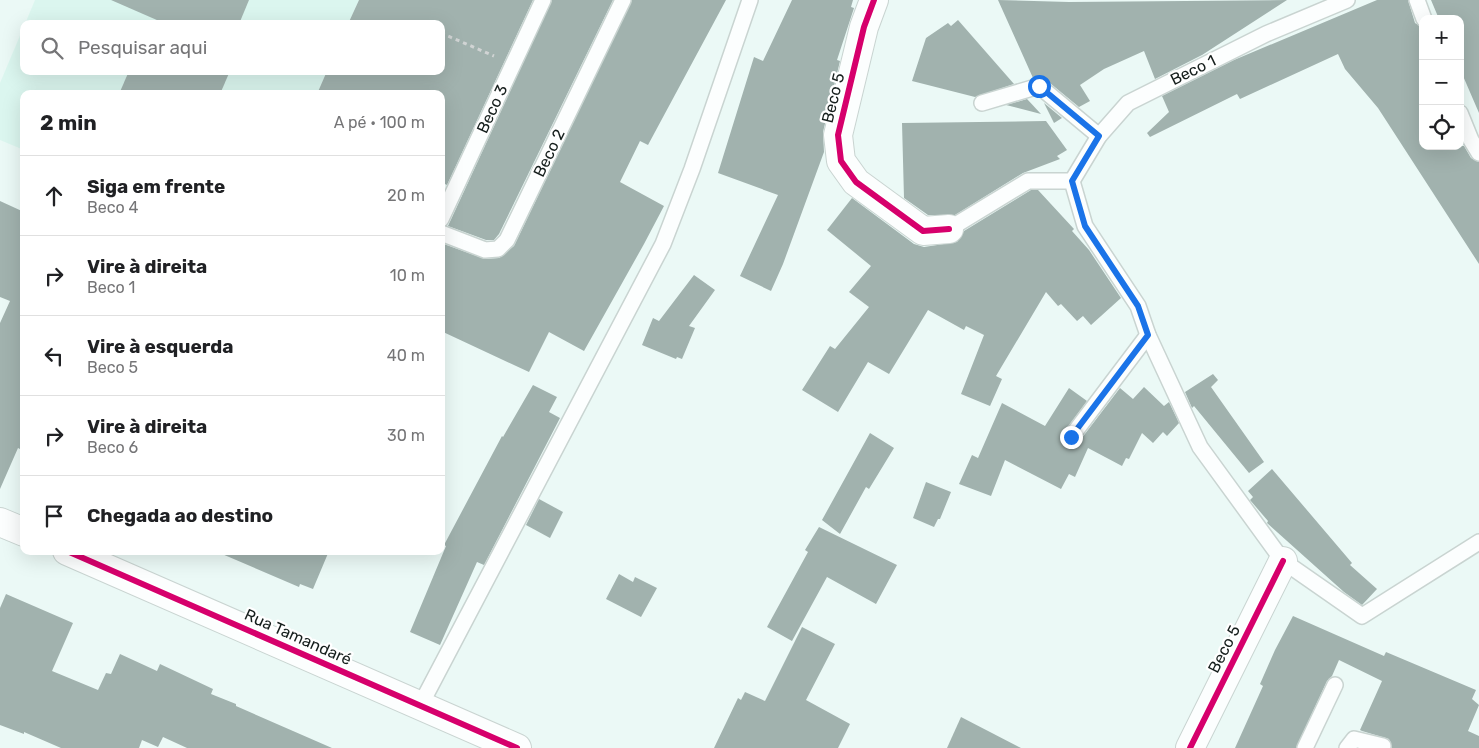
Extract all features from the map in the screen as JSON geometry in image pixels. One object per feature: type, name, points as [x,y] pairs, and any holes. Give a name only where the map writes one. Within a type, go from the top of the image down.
[{"type":"street","name":"Beco 5","points":[[874,0],[864,27],[838,135],[841,161],[856,182],[923,231],[948,229]]},
{"type":"street","points":[[0,522],[20,530]]},
{"type":"street","name":"Rua Tamandaré","points":[[76,555],[517,748]]},
{"type":"street","name":"Beco 5","points":[[1190,748],[1283,561]]},
{"type":"lane","name":"Beco 3","points":[[445,210],[543,0]]},
{"type":"lane","name":"Beco 2","points":[[445,235],[485,250],[498,249],[508,240],[622,0]]},
{"type":"lane","points":[[420,706],[663,244],[692,170],[750,0]]},
{"type":"lane","name":"Beco 1","points":[[1072,181],[1099,136],[1128,102],[1266,34],[1347,0]]},
{"type":"lane","points":[[1416,0],[1422,15]]},
{"type":"lane","points":[[982,103],[1039,86],[1099,136]]},
{"type":"lane","points":[[1464,122],[1471,140],[1479,153]]},
{"type":"lane","name":"Beco 5","points":[[948,229],[1028,181],[1072,181]]},
{"type":"lane","points":[[1072,181],[1085,226],[1138,306],[1148,335],[1200,448],[1283,561],[1362,616],[1479,542]]},
{"type":"lane","points":[[1071,437],[1148,335]]},
{"type":"lane","points":[[1305,748],[1335,685]]},
{"type":"lane","points":[[1347,748],[1354,739],[1383,746]]},
{"type":"path","points":[[445,35],[513,64]]},
{"type":"shaded area","points":[[35,0],[359,0],[350,20],[27,20]]},
{"type":"shaded area","points":[[20,36],[20,75],[325,75],[319,90],[20,90],[20,148],[0,140],[0,83]]},
{"type":"building","points":[[111,0],[249,0],[241,20],[157,20]]},
{"type":"building","points":[[359,0],[533,0],[447,185],[445,184],[445,90],[319,90],[325,75],[445,75],[445,20],[350,20]]},
{"type":"building","points":[[552,0],[613,0],[499,234],[494,240],[486,240],[448,226]]},
{"type":"building","points":[[632,0],[726,0],[648,145],[640,141],[620,182],[664,206],[644,244],[584,351],[549,332],[529,372],[445,333],[445,244],[485,259],[499,258],[514,246]]},
{"type":"building","points":[[792,0],[853,0],[851,7],[854,8],[837,60],[840,61],[823,132],[824,152],[783,264],[771,291],[740,276],[778,195],[718,173],[754,57],[763,61]]},
{"type":"building","points":[[998,0],[1069,2],[1287,0],[1202,55],[1155,79],[1144,51],[1104,69],[1080,85],[1090,101],[1079,107],[1045,79],[1033,78]]},
{"type":"building","points":[[1377,0],[1408,0],[1415,23],[1419,26],[1419,150],[1464,150],[1464,146],[1471,158],[1479,162],[1479,264],[1378,108],[1345,69],[1338,54],[1240,99],[1237,94],[1150,137],[1147,133],[1169,112],[1162,96],[1234,60]]},
{"type":"building","points":[[1431,0],[1479,0],[1479,113],[1464,78],[1464,15],[1437,15]]},
{"type":"building","points":[[958,20],[1014,84],[975,97],[912,81],[926,38],[948,23],[951,26]]},
{"type":"building","points":[[127,75],[228,75],[222,90],[121,90]]},
{"type":"building","points":[[1027,99],[1041,114],[1006,105]]},
{"type":"building","points":[[1044,103],[1062,118],[1054,123]]},
{"type":"building","points":[[1046,121],[1067,150],[1057,156],[1060,159],[1023,173],[955,215],[928,215],[904,198],[902,123]]},
{"type":"building","points":[[1031,190],[1038,190],[1074,229],[1072,231],[1089,250],[1121,298],[1091,325],[1083,316],[1077,321],[1061,304],[1058,306],[1046,292],[996,376],[1002,379],[990,406],[961,394],[984,335],[966,326],[964,330],[928,310],[889,374],[868,362],[838,412],[802,390],[830,346],[835,349],[869,307],[849,292],[871,266],[827,230],[852,198],[914,244],[924,247],[957,242],[964,231]]},
{"type":"building","points":[[0,201],[20,210],[20,449],[18,448],[0,489],[0,323],[10,301],[0,297]]},
{"type":"building","points":[[694,275],[715,290],[689,326],[695,328],[682,359],[677,357],[676,359],[642,345],[653,318],[659,321]]},
{"type":"building","points":[[1213,374],[1218,380],[1211,387],[1264,462],[1249,473],[1194,406],[1192,408],[1185,392]]},
{"type":"building","points":[[533,385],[557,397],[549,412],[560,418],[484,565],[477,562],[440,645],[410,632],[442,555],[445,555],[445,543]]},
{"type":"building","points":[[1144,387],[1164,406],[1169,402],[1179,423],[1167,436],[1163,432],[1153,443],[1142,433],[1129,459],[1126,458],[1122,466],[1088,448],[1075,477],[1069,474],[1061,489],[1005,460],[991,496],[959,484],[972,455],[978,458],[1002,403],[1045,426],[1069,388],[1087,401],[1062,435],[1063,441],[1070,446],[1078,443],[1120,388],[1133,399]]},
{"type":"building","points":[[870,433],[894,448],[869,489],[866,487],[840,534],[822,520]]},
{"type":"building","points":[[1272,469],[1352,563],[1350,565],[1377,589],[1362,605],[1344,592],[1267,523],[1268,521],[1250,500],[1253,497],[1248,491]]},
{"type":"building","points":[[926,482],[951,492],[940,519],[938,519],[934,527],[913,518]]},
{"type":"building","points":[[539,499],[563,512],[550,538],[526,525]]},
{"type":"building","points":[[819,527],[897,565],[876,604],[827,577],[792,641],[767,627],[808,552],[805,550]]},
{"type":"building","points":[[224,555],[327,555],[313,589],[300,584],[299,587]]},
{"type":"building","points":[[619,574],[633,582],[635,577],[657,588],[641,617],[606,599]]},
{"type":"building","points":[[6,594],[73,623],[52,671],[98,690],[106,673],[111,674],[120,654],[157,671],[160,664],[213,689],[211,694],[332,748],[187,748],[163,737],[158,747],[142,740],[139,748],[61,748],[24,732],[24,734],[0,725],[0,608]]},
{"type":"building","points":[[1293,616],[1384,656],[1386,652],[1476,690],[1472,699],[1479,705],[1468,731],[1479,736],[1479,748],[1392,748],[1389,739],[1360,730],[1382,681],[1339,660],[1332,676],[1327,681],[1296,748],[1235,748],[1263,686],[1260,684]]},
{"type":"building","points":[[802,627],[835,644],[806,700],[850,724],[838,748],[714,748],[738,698],[741,700],[745,692],[765,701]]},
{"type":"building","points":[[961,717],[1021,748],[947,748]]},
{"type":"cycle path","points":[[874,0],[864,27],[838,135],[841,161],[856,182],[923,231],[949,229]]},
{"type":"cycle path","points":[[76,555],[517,748]]},
{"type":"cycle path","points":[[1190,748],[1283,561]]},
{"type":"route","points":[[1039,86],[1099,136],[1072,181],[1085,226],[1138,306],[1148,335],[1071,437]]}]
